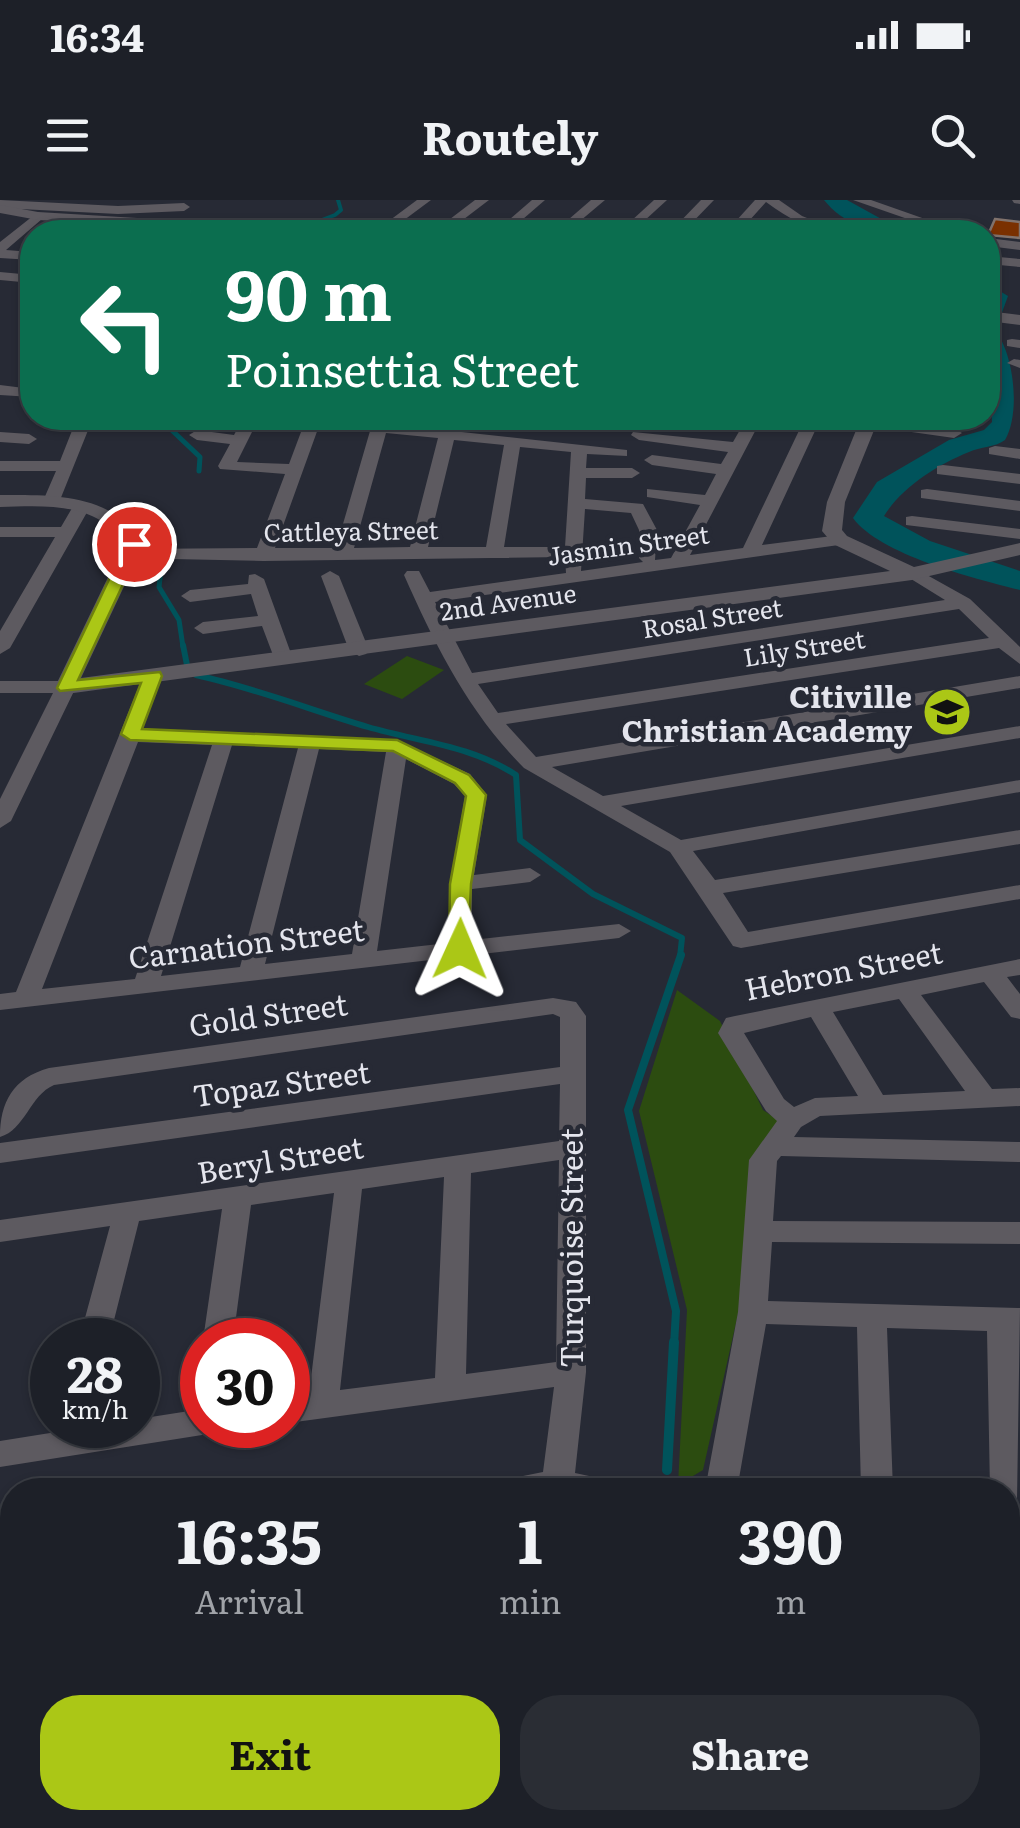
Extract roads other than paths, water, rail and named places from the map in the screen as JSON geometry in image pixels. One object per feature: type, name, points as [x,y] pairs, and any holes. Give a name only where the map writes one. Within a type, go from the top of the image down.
[{"type":"street","points":[[396,220],[424,200]]},
{"type":"street","points":[[456,220],[484,200]]},
{"type":"street","points":[[515,220],[539,200]]},
{"type":"street","points":[[575,220],[599,200]]},
{"type":"street","points":[[638,220],[661,200]]},
{"type":"street","points":[[688,220],[708,200]]},
{"type":"street","points":[[743,220],[762,200]]},
{"type":"street","points":[[772,200],[801,220]]},
{"type":"street","points":[[859,200],[920,220]]},
{"type":"street","points":[[0,205],[184,207]]},
{"type":"street","points":[[0,205],[38,216],[89,220]]},
{"type":"street","points":[[33,220],[38,216]]},
{"type":"street","points":[[0,252],[20,232]]},
{"type":"street","points":[[16,235],[20,235]]},
{"type":"street","points":[[1004,278],[1020,279]]},
{"type":"street","points":[[0,372],[8,376],[0,390]]},
{"type":"street","points":[[52,501],[80,430]]},
{"type":"street","points":[[244,430],[226,466],[295,469]]},
{"type":"street","points":[[263,556],[310,430]]},
{"type":"street","points":[[343,555],[378,430]]},
{"type":"street","points":[[396,430],[621,453]]},
{"type":"street","points":[[678,562],[748,430]]},
{"type":"street","points":[[750,553],[807,430]]},
{"type":"street","points":[[862,430],[831,521],[832,531],[840,540],[919,572],[963,603],[1020,658]]},
{"type":"street","points":[[935,430],[954,433]]},
{"type":"street","points":[[196,435],[238,440]]},
{"type":"street","points":[[640,435],[738,448]]},
{"type":"street","points":[[417,554],[447,436]]},
{"type":"street","points":[[0,437],[29,438]]},
{"type":"street","points":[[494,553],[513,442]]},
{"type":"street","points":[[579,449],[576,503],[637,508],[648,530],[648,558]]},
{"type":"street","points":[[995,451],[1020,454]]},
{"type":"street","points":[[652,460],[727,470]]},
{"type":"street","points":[[0,466],[66,466]]},
{"type":"street","points":[[942,470],[1020,479]]},
{"type":"street","points":[[578,473],[632,473]]},
{"type":"street","points":[[653,493],[710,501]]},
{"type":"street","points":[[928,494],[1020,506]]},
{"type":"street","points":[[0,501],[52,501],[109,515],[124,525],[134,544],[0,820]]},
{"type":"street","name":"Cattleya Street","points":[[130,554],[494,553],[573,560],[576,503]]},
{"type":"street","points":[[0,648],[81,507]]},
{"type":"street","points":[[912,521],[1020,534]]},
{"type":"street","points":[[0,532],[65,532]]},
{"type":"street","name":"Jasmin Street","points":[[423,598],[840,540]]},
{"type":"street","name":"2nd Avenue","points":[[0,687],[66,688],[359,650],[919,572],[990,559],[1020,549]]},
{"type":"street","points":[[413,575],[442,638],[468,680],[494,720],[531,764],[678,848],[709,888],[741,942],[1020,892]]},
{"type":"street","points":[[330,576],[359,650]]},
{"type":"street","points":[[190,596],[256,583],[283,659]]},
{"type":"street","name":"Rosal Street","points":[[468,680],[963,603]]},
{"type":"street","points":[[203,628],[269,620]]},
{"type":"street","name":"Lily Street","points":[[494,720],[1003,642]]},
{"type":"street","points":[[26,999],[153,676]]},
{"type":"street","points":[[531,764],[1020,682]]},
{"type":"street","points":[[597,803],[1020,732]]},
{"type":"street","points":[[130,734],[397,746],[462,779],[474,790],[461,884],[460,949]]},
{"type":"street","points":[[145,988],[224,738]]},
{"type":"street","points":[[250,975],[310,742]]},
{"type":"street","points":[[363,961],[397,746]]},
{"type":"street","points":[[678,848],[1020,786]]},
{"type":"street","points":[[709,888],[1020,838]]},
{"type":"street","points":[[461,884],[530,875]]},
{"type":"street","name":"Carnation Street","points":[[0,1002],[619,931]]},
{"type":"street","name":"Hebron Street","points":[[792,1120],[772,1102],[730,1030],[740,1022],[1020,967]]},
{"type":"street","points":[[990,973],[1020,1010]]},
{"type":"street","points":[[905,990],[985,1099]]},
{"type":"street","name":"Gold Street","points":[[0,1128],[36,1083],[49,1076],[553,1006],[567,1008]]},
{"type":"street","name":"Turquoise Street","points":[[559,1478],[572,1372],[573,1016],[567,1008]]},
{"type":"street","points":[[818,1008],[876,1104]]},
{"type":"street","name":"Topaz Street","points":[[0,1153],[570,1074]]},
{"type":"street","points":[[723,1478],[753,1312],[758,1184],[763,1160],[792,1120],[815,1107],[1020,1097]]},
{"type":"street","points":[[772,1146],[1020,1152]]},
{"type":"street","name":"Beryl Street","points":[[2,1237],[127,1214],[570,1149]]},
{"type":"street","points":[[450,1388],[458,1165]]},
{"type":"street","points":[[323,1406],[349,1180]]},
{"type":"street","points":[[221,1318],[238,1197]]},
{"type":"street","points":[[100,1318],[127,1214]]},
{"type":"street","points":[[759,1231],[1020,1233]]},
{"type":"street","points":[[753,1312],[1011,1320],[1006,1478]]},
{"type":"street","points":[[872,1316],[877,1478]]},
{"type":"street","points":[[310,1407],[572,1372]]},
{"type":"street","points":[[0,1454],[30,1445]]},
{"type":"waterway","points":[[322,220],[341,210],[338,200]]},
{"type":"waterway","points":[[834,200],[865,220]]},
{"type":"waterway","points":[[1000,360],[1006,389],[1005,423],[1000,429]]},
{"type":"waterway","points":[[172,430],[200,457],[199,471]]},
{"type":"waterway","points":[[999,430],[994,436],[959,446],[887,488],[868,518],[919,547],[1020,581]]},
{"type":"waterway","points":[[162,561],[159,587],[179,620],[183,647]]},
{"type":"waterway","points":[[183,645],[187,665]]},
{"type":"waterway","points":[[196,675],[463,751],[499,765],[516,775],[520,840],[593,894],[682,938],[680,957]]},
{"type":"waterway","points":[[674,1345],[676,1311],[628,1110],[681,955]]},
{"type":"waterway","points":[[667,1470],[674,1342]]},
{"type":"place","name":"Citiville Christian Academy","points":[[947,712]]}]
